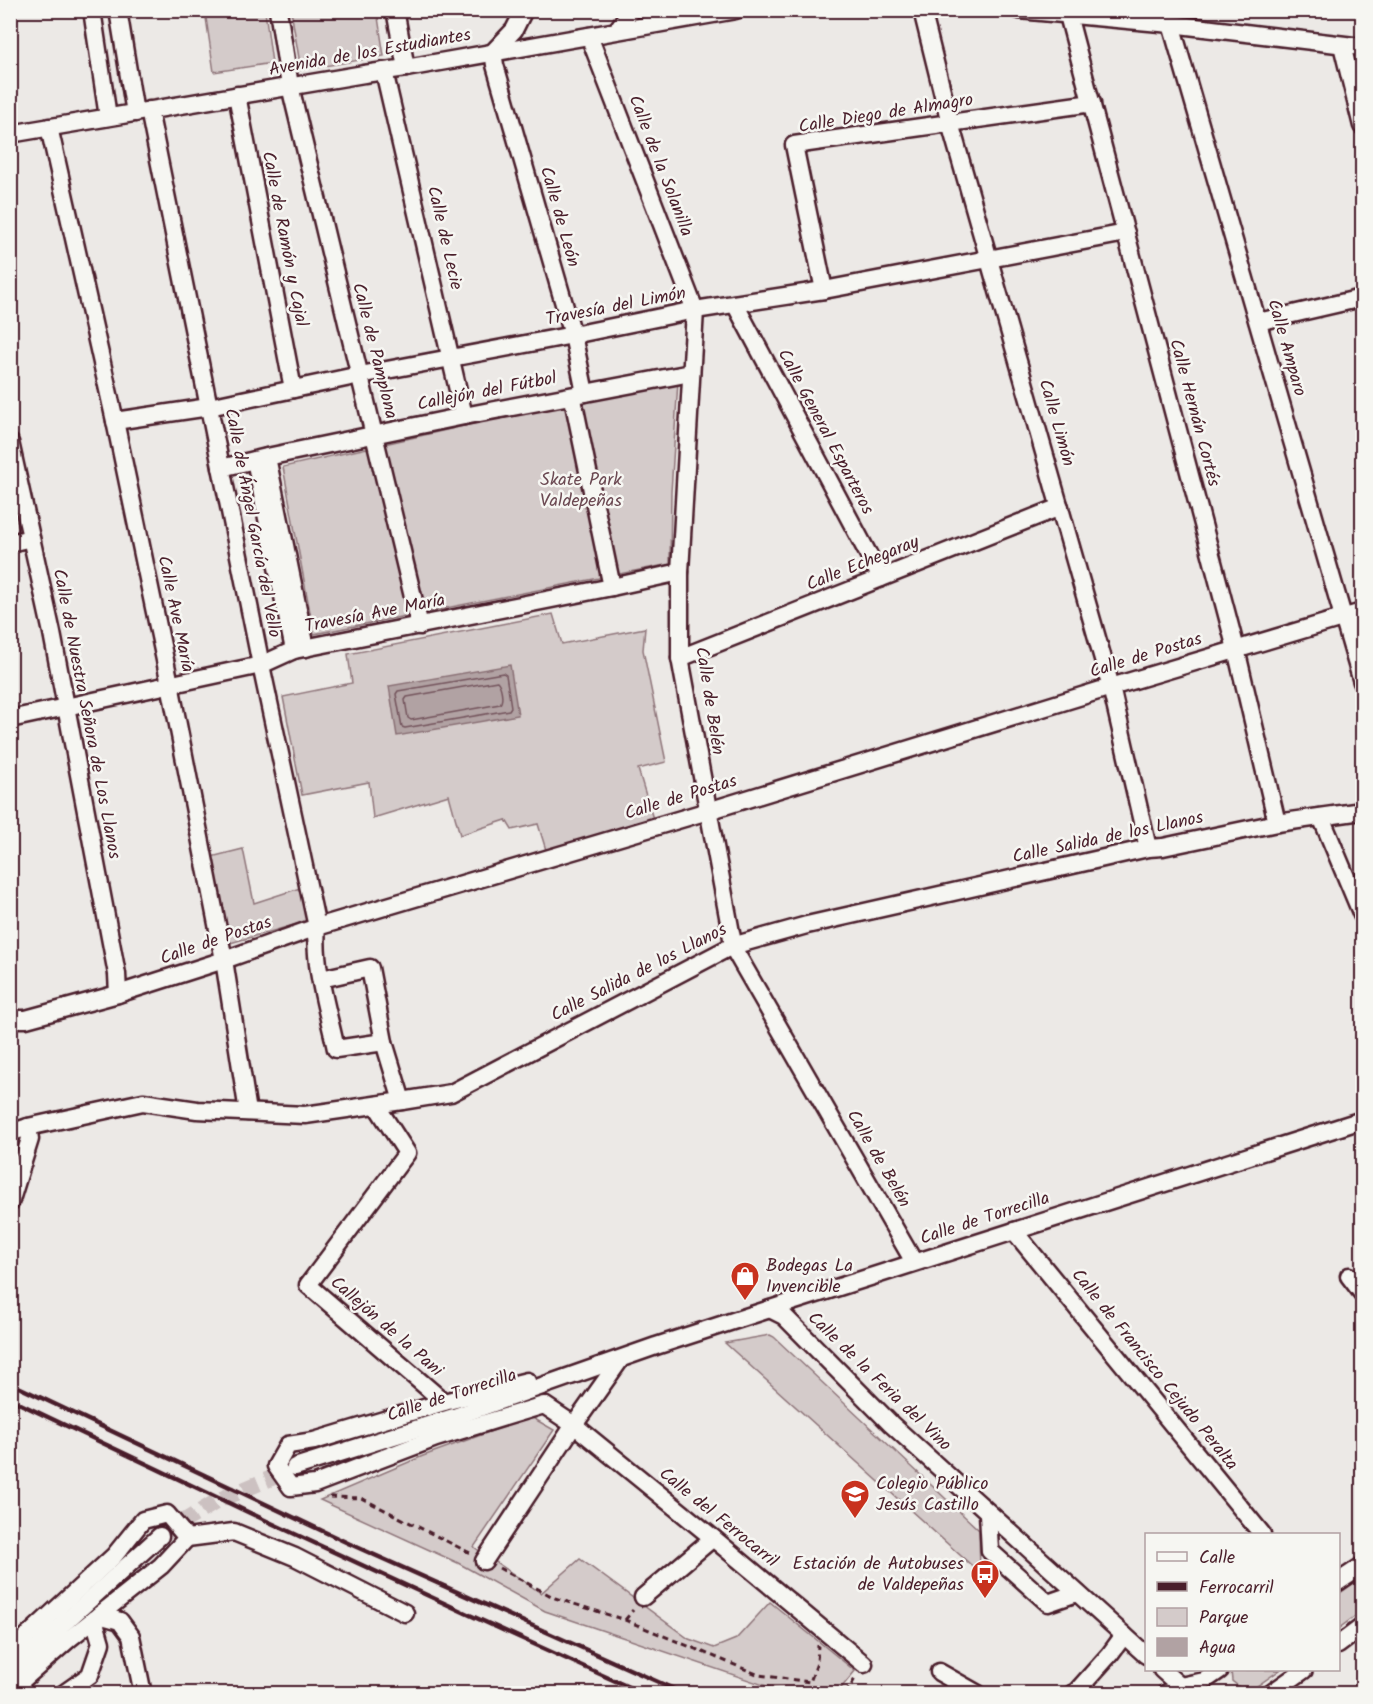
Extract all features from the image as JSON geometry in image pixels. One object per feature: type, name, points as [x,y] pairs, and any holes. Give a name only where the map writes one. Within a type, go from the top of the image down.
[{"type":"street","points":[[92,10],[108,117]]},
{"type":"street","name":"Calle de Ángel García del Vello","points":[[118,10],[209,406],[317,934],[321,979],[336,1049],[384,1042]]},
{"type":"street","name":"Calle de Pamplona","points":[[278,10],[290,86],[420,626]]},
{"type":"street","points":[[394,10],[406,68]]},
{"type":"street","points":[[493,52],[514,30],[524,10]]},
{"type":"street","points":[[617,30],[631,10]]},
{"type":"street","name":"Avenida de los Estudiantes","points":[[10,134],[736,10]]},
{"type":"street","name":"Calle Limón","points":[[922,10],[950,123],[1110,687],[1148,848]]},
{"type":"street","points":[[1019,10],[1171,24],[1362,47]]},
{"type":"street","name":"Calle Hernán Cortés","points":[[1068,15],[1236,649],[1276,823]]},
{"type":"street","name":"Calle Amparo","points":[[1171,24],[1362,682]]},
{"type":"street","name":"Calle de la Solanilla","points":[[589,36],[695,310]]},
{"type":"street","points":[[1342,45],[1362,126]]},
{"type":"street","name":"Calle de León","points":[[493,52],[573,336],[578,394],[573,399],[612,587]]},
{"type":"street","name":"Calle de Lecie","points":[[384,70],[464,416]]},
{"type":"street","name":"Calle de Ramón y Cajal","points":[[237,95],[292,389]]},
{"type":"street","name":"Calle Diego de Almagro","points":[[824,290],[794,145],[1092,103]]},
{"type":"street","name":"Calle Ave María","points":[[49,127],[115,421],[170,684],[224,960],[248,1112]]},
{"type":"street","name":"Travesía del Limón","points":[[115,421],[209,406],[360,375],[573,336],[695,310],[824,290],[1126,233]]},
{"type":"street","points":[[1258,322],[1362,298]]},
{"type":"street","name":"Calle General Esparteros","points":[[735,304],[881,578]]},
{"type":"street","name":"Calle de Belén","points":[[695,310],[680,572],[680,658],[732,946],[914,1262]]},
{"type":"street","name":"Callejón del Fútbol","points":[[221,468],[374,434],[691,373]]},
{"type":"street","name":"Calle de Nuestra Señora de Los Llanos","points":[[10,442],[16,492],[31,538],[66,708],[117,974],[118,994]]},
{"type":"street","points":[[261,459],[300,649]]},
{"type":"street","name":"Calle Echegaray","points":[[680,658],[1060,507]]},
{"type":"street","points":[[10,543],[31,538]]},
{"type":"street","name":"Travesía Ave María","points":[[10,719],[261,665],[300,649],[680,572]]},
{"type":"street","name":"Calle de Postas","points":[[10,1019],[26,1019],[118,994],[1110,687],[1362,612]]},
{"type":"street","name":"Calle Salida de los Llanos","points":[[10,1133],[143,1102],[197,1110],[305,1115],[451,1093],[732,946],[807,925],[1148,848],[1163,847],[1276,823],[1362,811]]},
{"type":"street","points":[[1320,818],[1362,915]]},
{"type":"street","points":[[321,979],[370,968],[384,1042],[402,1101]]},
{"type":"street","name":"Callejón de la Pani","points":[[376,1105],[407,1153],[308,1285],[444,1402]]},
{"type":"street","name":"Calle de Torrecilla","points":[[295,1467],[454,1417],[656,1346],[914,1262],[1362,1120]]},
{"type":"street","points":[[10,1203],[30,1139],[28,1127]]},
{"type":"street","name":"Calle de Francisco Cejudo Peralta","points":[[1014,1231],[1261,1533]]},
{"type":"street","points":[[1348,1276],[1362,1293]]},
{"type":"street","name":"Calle de la Feria del Vino","points":[[770,1309],[784,1316],[891,1424],[1145,1654]]},
{"type":"street","points":[[315,1484],[291,1487],[276,1466],[288,1446],[314,1441],[444,1402],[656,1346]]},
{"type":"street","points":[[484,1561],[620,1360]]},
{"type":"street","name":"Calle del Ferrocarril","points":[[315,1484],[436,1438],[544,1405],[574,1425],[864,1664]]},
{"type":"street","points":[[988,1513],[990,1551],[1048,1603],[1077,1593]]},
{"type":"street","points":[[10,1652],[114,1556],[143,1520],[167,1514],[187,1538]]},
{"type":"street","points":[[10,1691],[69,1639],[161,1566],[187,1538],[234,1532],[295,1557],[405,1613]]},
{"type":"street","points":[[10,1672],[160,1536]]},
{"type":"street","points":[[643,1597],[713,1538]]},
{"type":"street","points":[[1340,1581],[1362,1566]]},
{"type":"street","points":[[63,1694],[90,1676],[101,1643],[97,1617]]},
{"type":"street","points":[[97,1617],[120,1621],[131,1636],[143,1694]]},
{"type":"street","points":[[1340,1644],[1362,1627]]},
{"type":"street","points":[[1072,1694],[1090,1677],[1124,1635]]},
{"type":"street","points":[[1163,1671],[1185,1690],[1200,1694]]},
{"type":"street","points":[[1165,1694],[1185,1690],[1219,1671]]},
{"type":"street","points":[[1270,1694],[1303,1671]]},
{"type":"street","points":[[939,1672],[978,1694]]},
{"type":"path","points":[[315,1484],[329,1497],[362,1498],[555,1598],[624,1620],[759,1675],[810,1682],[817,1663],[819,1626]]},
{"type":"green space","points":[[205,11],[265,11],[272,63],[214,72]]},
{"type":"green space","points":[[291,11],[377,11],[384,56],[301,70]]},
{"type":"green space","name":"Skate Park Valdepeñas","points":[[678,381],[671,492],[670,564],[314,634],[283,467],[636,387]]},
{"type":"green space","points":[[553,614],[562,644],[645,628],[643,650],[666,762],[638,769],[653,819],[546,850],[538,824],[512,830],[506,820],[460,835],[449,795],[373,818],[369,782],[302,795],[283,697],[352,683],[348,654]]},
{"type":"green space","points":[[243,849],[254,903],[300,888],[308,921],[230,943],[211,857]]},
{"type":"green space","points":[[770,1335],[979,1530],[980,1573],[725,1343]]},
{"type":"green space","points":[[531,1417],[554,1430],[474,1547],[541,1593],[580,1559],[689,1639],[714,1648],[736,1639],[770,1602],[855,1671],[837,1693],[787,1693],[545,1611],[458,1563],[320,1500],[423,1456]]},
{"type":"green space","points":[[1362,1577],[1362,1611],[1340,1627],[1340,1593]]},
{"type":"green space","points":[[1231,1671],[1279,1671],[1247,1693],[1232,1681]]},
{"type":"water","points":[[510,665],[518,715],[397,736],[389,686]]},
{"type":"tunnel","points":[[160,1536],[219,1500],[293,1469]]},
{"type":"railway","points":[[10,1383],[350,1544],[685,1694]]},
{"type":"railway","points":[[10,1399],[269,1522],[644,1694]]},
{"type":"place","name":"Bodegas La Invencible","points":[[745,1302]]},
{"type":"place","name":"Colegio Público Jesús Castillo","points":[[855,1520]]},
{"type":"place","name":"Estación de Autobuses de Valdepeñas","points":[[985,1600]]}]
